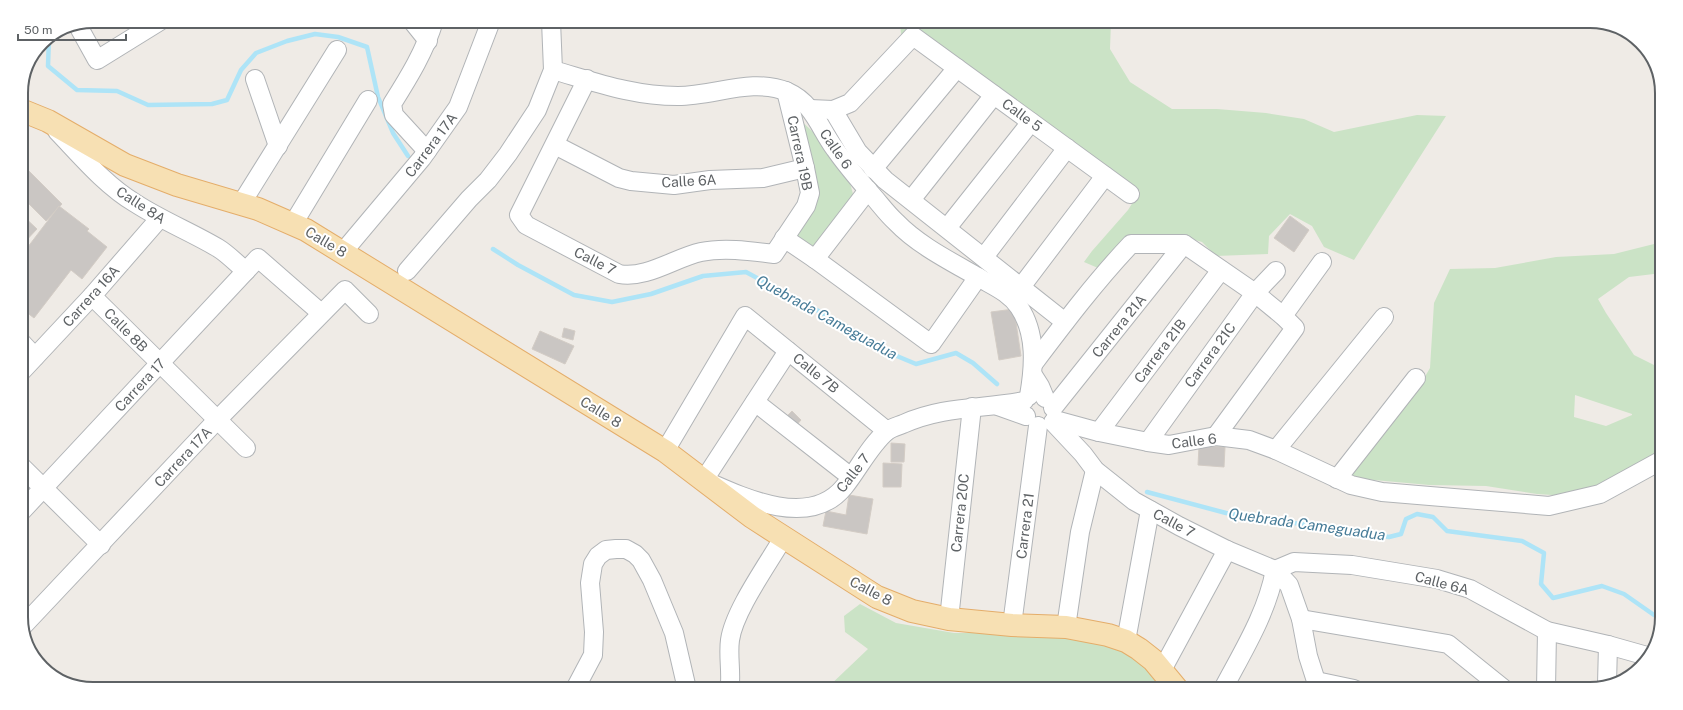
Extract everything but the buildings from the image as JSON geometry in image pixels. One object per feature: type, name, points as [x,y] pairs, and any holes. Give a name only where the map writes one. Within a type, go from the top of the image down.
[{"type":"main road","name":"Calle 8","points":[[28,113],[48,121],[125,165],[177,185],[258,208],[293,224],[343,252],[373,272],[665,451],[752,517],[876,597],[912,611],[949,619],[1090,630],[1126,641],[1143,652],[1162,670],[1171,682]]},
{"type":"street","points":[[80,29],[97,60],[149,28]]},
{"type":"street","points":[[418,28],[428,41]]},
{"type":"street","points":[[424,155],[394,116],[392,104],[428,41],[432,28]]},
{"type":"street","name":"Carrera 17A","points":[[343,252],[424,155],[458,107],[488,28]]},
{"type":"street","points":[[408,271],[469,199],[488,180],[508,154],[536,110],[553,70],[551,28]]},
{"type":"street","name":"Calle 5","points":[[913,36],[1130,194]]},
{"type":"street","name":"Carrera 19B","points":[[810,109],[833,110],[850,103],[913,36]]},
{"type":"street","points":[[241,204],[337,50]]},
{"type":"street","points":[[873,169],[957,68]]},
{"type":"street","name":"Calle 6","points":[[553,70],[631,92],[658,95],[700,95],[748,86],[786,91],[800,98],[810,109],[834,149],[896,223],[920,242],[1007,293],[1020,308],[1031,336],[1033,369],[1040,386],[1040,411],[1099,432],[1169,445],[1216,436],[1249,440],[1276,450],[1344,482],[1382,492],[1549,506],[1600,494],[1655,464]]},
{"type":"street","points":[[255,79],[278,146]]},
{"type":"street","points":[[555,145],[587,80]]},
{"type":"street","name":"Carrera 19B","points":[[774,254],[806,206],[810,194],[786,91]]},
{"type":"street","points":[[911,200],[994,95]]},
{"type":"street","points":[[293,224],[368,100]]},
{"type":"street","points":[[833,110],[858,152],[873,169],[1065,322]]},
{"type":"street","name":"Calle 8A","points":[[48,121],[87,163],[133,202],[159,219],[219,248],[246,271]]},
{"type":"street","points":[[947,228],[1031,122]]},
{"type":"street","name":"Calle 6A","points":[[555,145],[619,178],[631,181],[674,185],[710,180],[763,178],[805,168]]},
{"type":"street","name":"Calle 7","points":[[555,145],[519,215],[526,225],[619,274],[628,276],[637,275],[684,256],[703,252],[720,250],[774,254]]},
{"type":"street","points":[[984,257],[1067,148]]},
{"type":"street","points":[[1021,287],[1105,176]]},
{"type":"street","points":[[815,259],[868,190]]},
{"type":"street","name":"Carrera 16A","points":[[28,364],[92,296],[159,219]]},
{"type":"street","points":[[784,238],[931,344],[978,277]]},
{"type":"street","points":[[1033,369],[1065,322],[1131,244],[1184,244],[1255,293],[1289,322]]},
{"type":"street","name":"Carrera 21A","points":[[1040,411],[1184,244]]},
{"type":"street","name":"Carrera 17","points":[[28,505],[258,258],[321,313]]},
{"type":"street","points":[[1216,436],[1289,322],[1322,262]]},
{"type":"street","name":"Carrera 21B","points":[[1099,432],[1222,270]]},
{"type":"street","name":"Carrera 21C","points":[[1148,442],[1255,293],[1276,271]]},
{"type":"street","name":"Carrera 17A","points":[[28,621],[101,545],[217,420],[345,290],[369,314]]},
{"type":"street","name":"Calle 8B","points":[[92,296],[246,448]]},
{"type":"street","name":"Calle 7B","points":[[665,451],[745,316],[887,431]]},
{"type":"street","points":[[1276,450],[1384,317]]},
{"type":"street","points":[[28,350],[35,357]]},
{"type":"street","points":[[704,480],[788,351]]},
{"type":"street","points":[[1344,482],[1416,378]]},
{"type":"street","points":[[755,402],[851,477]]},
{"type":"street","name":"Calle 7","points":[[704,480],[737,495],[763,503],[801,509],[816,506],[832,499],[844,487],[887,431],[918,417],[944,410],[997,406],[1040,411],[1083,454],[1095,470],[1134,501],[1227,550],[1274,570]]},
{"type":"street","name":"Carrera 20C","points":[[949,619],[972,408]]},
{"type":"street","name":"Carrera 21","points":[[1012,625],[1040,411]]},
{"type":"street","points":[[1066,627],[1080,532],[1095,470]]},
{"type":"street","points":[[28,473],[101,545]]},
{"type":"street","points":[[1126,641],[1150,510]]},
{"type":"street","points":[[730,682],[730,640],[734,626],[753,588],[784,538]]},
{"type":"street","points":[[579,682],[593,655],[594,632],[590,583],[593,564],[598,556],[606,550],[616,549],[626,549],[635,554],[641,560],[652,580],[674,633],[685,682]]},
{"type":"street","points":[[1162,670],[1227,550]]},
{"type":"street","name":"Calle 6A","points":[[1274,570],[1294,562],[1352,565],[1437,579],[1470,589],[1547,631],[1642,655]]},
{"type":"street","points":[[1274,570],[1289,585],[1301,619],[1308,656],[1315,682]]},
{"type":"street","points":[[1227,682],[1265,606],[1272,587],[1274,570]]},
{"type":"street","points":[[1301,619],[1448,644],[1495,682]]},
{"type":"street","points":[[1546,682],[1547,631]]},
{"type":"street","points":[[1607,680],[1608,645]]},
{"type":"green space","points":[[901,28],[1111,28],[1110,49],[1130,82],[1172,109],[1217,109],[1266,113],[1304,119],[1334,132],[1417,115],[1446,116],[1354,260],[1324,247],[1312,226],[1290,214],[1269,236],[1268,254],[1216,256],[1202,242],[1177,235],[1098,268],[1084,262],[1128,210],[1140,191],[918,29],[901,34]]},
{"type":"green space","points":[[796,116],[844,161],[856,205],[810,266],[787,245],[811,205]]},
{"type":"green space","points":[[1655,244],[1655,274],[1629,277],[1598,299],[1634,355],[1655,366],[1655,454],[1601,484],[1567,496],[1537,494],[1486,486],[1429,485],[1352,478],[1353,470],[1417,390],[1430,368],[1434,303],[1450,269],[1495,268],[1556,257],[1614,254]],"holes":[[[1575,395],[1632,415],[1606,426],[1574,417]]]},
{"type":"green space","points":[[860,604],[896,623],[954,633],[1021,633],[1078,636],[1118,645],[1146,668],[1158,682],[833,682],[868,649],[845,632],[844,616]]},
{"type":"waterway","name":"Quebrada Cameguadua","points":[[49,46],[48,66],[77,90],[117,91],[148,105],[212,104],[227,100],[241,70],[256,53],[287,41],[315,34],[338,37],[367,47],[378,97],[393,133],[408,156]]},
{"type":"waterway","name":"Quebrada Cameguadua","points":[[493,249],[518,265],[574,295],[612,302],[651,294],[703,276],[746,272],[837,321],[892,354],[916,364],[956,353],[973,363],[997,384]]},
{"type":"waterway","name":"Quebrada Cameguadua","points":[[1147,492],[1226,513],[1389,537],[1401,534],[1406,519],[1417,514],[1433,517],[1447,531],[1522,541],[1544,553],[1541,584],[1553,598],[1602,586],[1624,594],[1655,615]]}]
